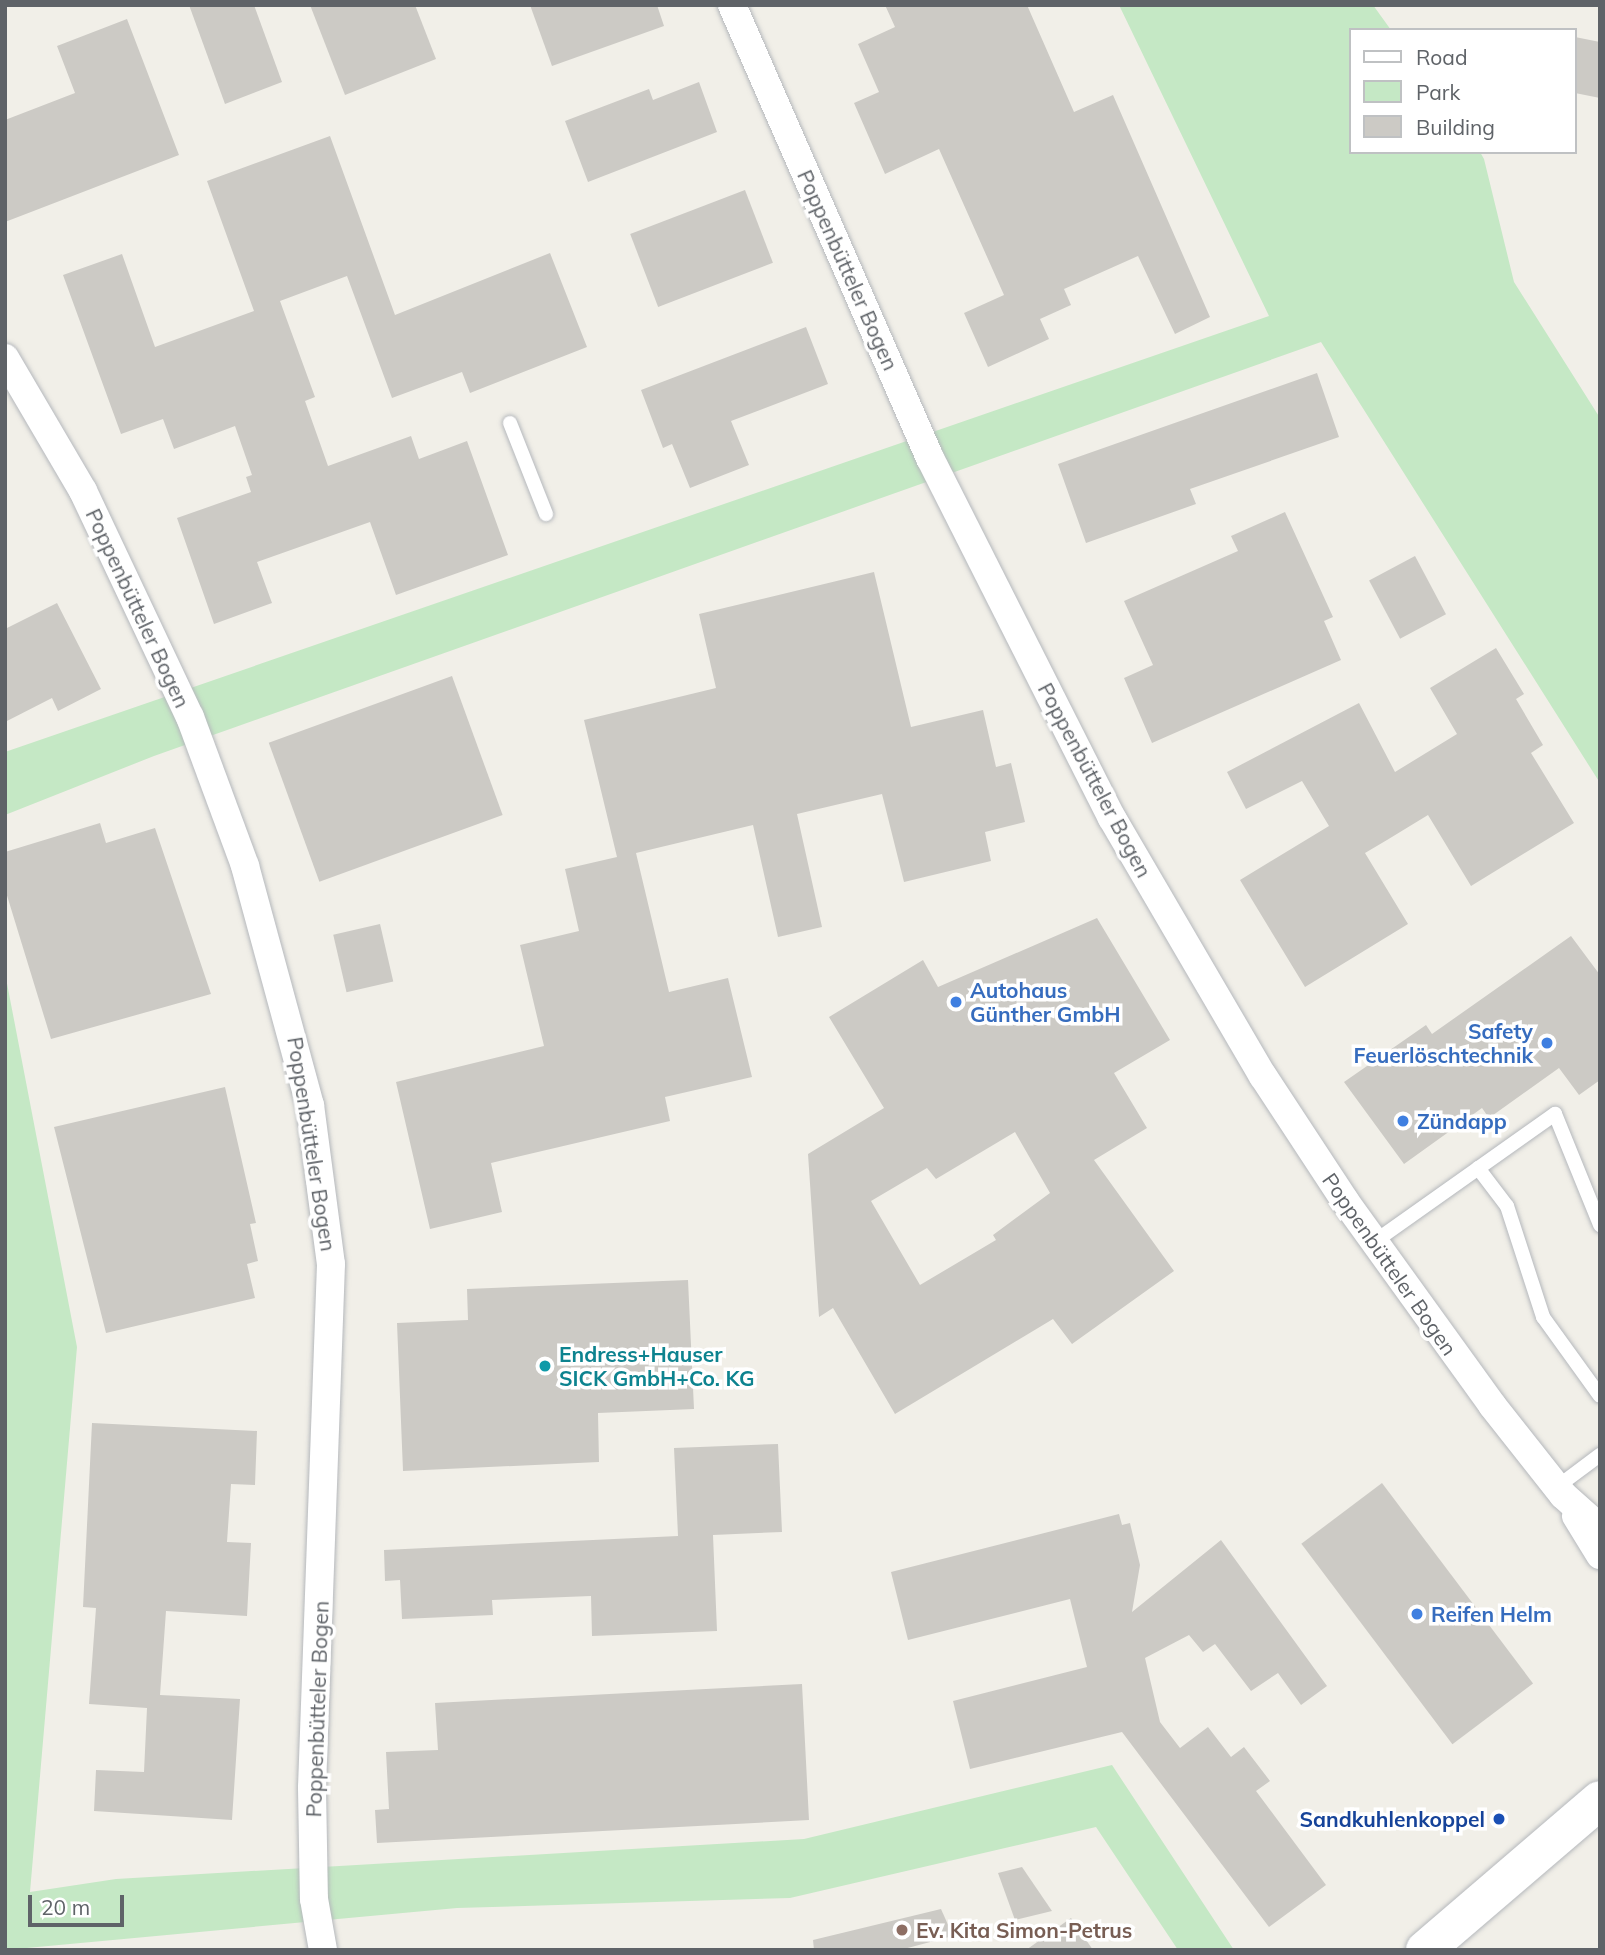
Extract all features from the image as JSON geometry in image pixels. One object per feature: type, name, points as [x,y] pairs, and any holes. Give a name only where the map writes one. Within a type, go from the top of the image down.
[{"type":"main road","points":[[1425,1950],[1600,1800]]},
{"type":"street","name":"Poppenbütteler Bogen","points":[[732,5],[930,458],[1101,797],[1263,1076],[1374,1242],[1560,1491],[1600,1555]]},
{"type":"street","name":"Poppenbütteler Bogen","points":[[5,358],[83,491],[190,717],[246,866],[310,1105],[331,1264],[312,1788],[314,1899],[323,1950]]},
{"type":"street","name":"Poppenbütteler Bogen","points":[[1560,1491],[1600,1528]]},
{"type":"lane","points":[[510,423],[546,514]]},
{"type":"lane","points":[[1374,1242],[1555,1114],[1600,1225]]},
{"type":"lane","points":[[1478,1168],[1507,1206],[1543,1317],[1600,1396]]},
{"type":"lane","points":[[1560,1491],[1600,1455]]},
{"type":"green space","points":[[1119,5],[1373,5],[1390,28],[1350,28],[1350,154],[1481,154],[1514,282],[1600,418],[1600,783],[1321,342],[154,756],[5,815],[5,752],[1269,316]]},
{"type":"green space","points":[[5,973],[77,1347],[30,1892],[116,1879],[804,1839],[1112,1765],[1234,1950],[1178,1950],[1096,1827],[790,1898],[457,1908],[5,1950]]},
{"type":"building","points":[[189,5],[254,5],[282,82],[225,104]]},
{"type":"building","points":[[310,5],[415,5],[436,59],[345,95]]},
{"type":"building","points":[[530,5],[657,5],[664,26],[552,66]]},
{"type":"building","points":[[885,5],[1027,5],[1074,112],[1113,95],[1210,317],[1175,334],[1138,256],[1064,289],[1071,305],[1040,319],[1049,339],[988,367],[964,313],[1004,295],[939,149],[885,174],[854,103],[879,92],[858,44],[895,27]]},
{"type":"building","points":[[127,19],[179,155],[5,222],[5,120],[75,93],[57,46]]},
{"type":"building","points":[[1577,37],[1600,42],[1600,98],[1577,93]]},
{"type":"building","points":[[699,82],[717,132],[588,182],[565,121],[649,89],[653,100]]},
{"type":"building","points":[[330,136],[395,315],[550,253],[587,347],[470,393],[462,372],[392,398],[347,276],[280,301],[315,397],[305,401],[328,466],[411,436],[419,459],[467,441],[508,555],[396,595],[370,522],[257,562],[272,603],[214,624],[177,518],[251,492],[246,477],[252,475],[235,426],[174,449],[163,419],[121,434],[63,275],[122,254],[155,347],[254,311],[207,181]]},
{"type":"building","points":[[745,190],[773,263],[658,307],[630,234]]},
{"type":"building","points":[[806,327],[828,384],[731,421],[749,465],[690,488],[672,444],[663,448],[641,390]]},
{"type":"building","points":[[1317,373],[1339,437],[1190,489],[1196,504],[1086,543],[1058,464]]},
{"type":"building","points":[[1285,512],[1333,617],[1324,621],[1341,660],[1152,743],[1124,678],[1153,665],[1124,601],[1238,551],[1231,536]]},
{"type":"building","points":[[1415,556],[1446,614],[1400,639],[1369,580]]},
{"type":"building","points":[[874,572],[911,727],[983,710],[996,767],[1011,763],[1025,822],[985,832],[991,861],[904,882],[882,794],[797,814],[822,927],[778,937],[753,825],[636,853],[669,992],[728,978],[752,1077],[665,1097],[670,1121],[491,1163],[502,1212],[430,1229],[396,1082],[544,1046],[520,945],[579,931],[565,869],[617,857],[584,720],[716,688],[699,614]]},
{"type":"building","points":[[57,603],[101,689],[58,711],[52,698],[5,722],[5,629]]},
{"type":"building","points":[[1496,648],[1524,694],[1516,699],[1543,745],[1531,753],[1574,823],[1471,886],[1428,815],[1365,853],[1408,924],[1305,987],[1240,880],[1329,826],[1302,781],[1246,809],[1227,772],[1359,703],[1395,772],[1457,734],[1430,688]]},
{"type":"building","points":[[452,676],[503,815],[319,882],[269,743]]},
{"type":"building","points":[[100,823],[106,843],[155,828],[211,994],[51,1039],[5,889],[5,852]]},
{"type":"building","points":[[1097,918],[1170,1040],[1114,1073],[1147,1128],[1094,1160],[1174,1271],[1072,1344],[1053,1319],[895,1414],[833,1308],[819,1317],[808,1154],[884,1108],[829,1017],[923,960],[938,987]],"holes":[[[1015,1132],[1050,1193],[993,1235],[996,1240],[920,1285],[871,1201],[927,1168],[936,1179]]]},
{"type":"building","points":[[380,924],[393,981],[347,992],[333,935]]},
{"type":"building","points":[[1571,936],[1600,975],[1600,1080],[1579,1095],[1559,1068],[1489,1118],[1482,1108],[1404,1164],[1344,1082],[1426,1025],[1432,1034]]},
{"type":"building","points":[[225,1087],[256,1223],[250,1224],[258,1261],[247,1264],[255,1298],[106,1333],[54,1127]]},
{"type":"building","name":"Endress+Hauser SICK GmbH+Co. KG","points":[[688,1280],[694,1409],[598,1413],[599,1462],[403,1471],[397,1323],[468,1320],[467,1289]]},
{"type":"building","points":[[92,1423],[257,1431],[255,1485],[231,1484],[227,1542],[251,1543],[247,1616],[166,1611],[160,1695],[240,1699],[232,1820],[94,1811],[96,1770],[144,1772],[147,1708],[89,1704],[96,1608],[83,1607]]},
{"type":"building","points":[[778,1444],[782,1532],[713,1535],[717,1631],[592,1636],[591,1596],[492,1600],[493,1615],[402,1619],[400,1580],[385,1581],[384,1550],[678,1536],[674,1448]]},
{"type":"building","name":"Reifen Helm","points":[[1382,1483],[1533,1683],[1452,1744],[1301,1544]]},
{"type":"building","points":[[1119,1514],[1122,1525],[1130,1523],[1140,1565],[1132,1612],[1221,1540],[1327,1686],[1301,1705],[1278,1673],[1251,1691],[1215,1644],[1203,1652],[1189,1635],[1145,1658],[1160,1722],[1180,1748],[1208,1727],[1231,1757],[1244,1747],[1270,1781],[1256,1791],[1326,1885],[1269,1927],[1122,1732],[970,1769],[953,1701],[1087,1667],[1070,1599],[908,1640],[891,1572]]},
{"type":"building","points":[[802,1684],[809,1820],[377,1843],[375,1810],[389,1809],[386,1752],[438,1750],[435,1703]]},
{"type":"building","points":[[1022,1867],[1052,1911],[1015,1920],[998,1873]]},
{"type":"building","name":"Ev. Kita Simon-Petrus","points":[[941,1909],[953,1936],[900,1950],[814,1950],[813,1940]]},
{"type":"building","points":[[1071,1918],[1093,1950],[1026,1950]]},
{"type":"place","name":"Autohaus Günther GmbH","points":[[956,1002]]},
{"type":"place","name":"Safety Feuerlöschtechnik","points":[[1547,1043]]},
{"type":"place","name":"Zündapp","points":[[1403,1121]]},
{"type":"place","name":"Endress+Hauser SICK GmbH+Co. KG","points":[[545,1366]]},
{"type":"place","name":"Reifen Helm","points":[[1417,1614]]},
{"type":"place","name":"Sandkuhlenkoppel","points":[[1499,1819]]},
{"type":"place","name":"Ev. Kita Simon-Petrus","points":[[902,1930]]}]
